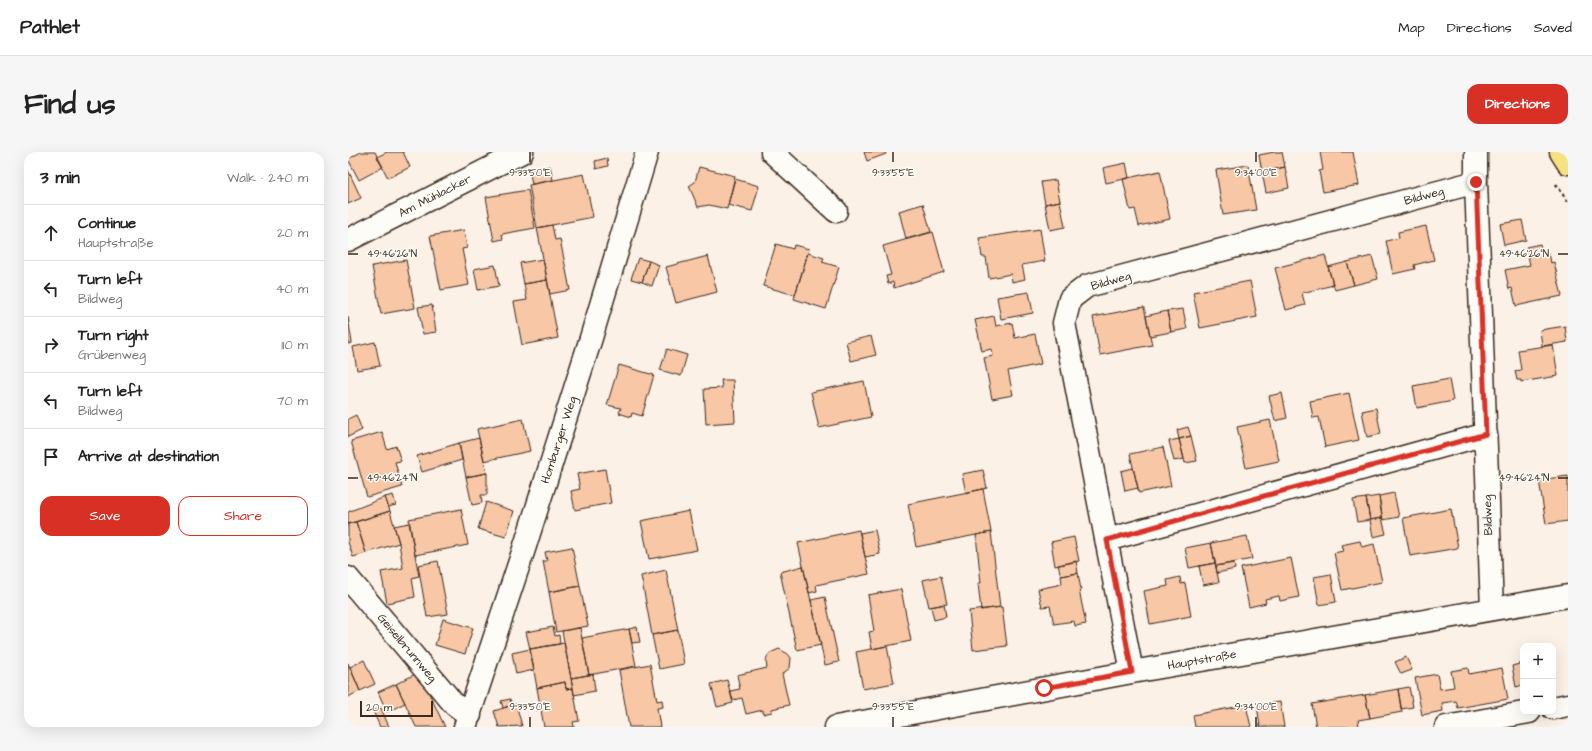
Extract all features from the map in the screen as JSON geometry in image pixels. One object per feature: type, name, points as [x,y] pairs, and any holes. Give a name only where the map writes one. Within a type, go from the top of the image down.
[{"type":"main road","points":[[1561,152],[1568,163]]},
{"type":"street","name":"Am Mühlacker","points":[[348,240],[522,152]]},
{"type":"street","name":"Homburger Weg","points":[[468,721],[593,331],[647,152]]},
{"type":"street","points":[[772,152],[836,211]]},
{"type":"street","name":"Bildweg","points":[[1476,152],[1492,609]]},
{"type":"street","name":"Bildweg","points":[[1132,672],[1064,323],[1070,298],[1088,286],[1476,182]]},
{"type":"street","points":[[1107,540],[1486,434]]},
{"type":"street","name":"Geiselbrunnweg","points":[[348,578],[468,721]]},
{"type":"street","name":"Hauptstraße","points":[[836,727],[1132,672],[1568,596]]},
{"type":"street","points":[[1556,707],[1568,705]]},
{"type":"street","points":[[1446,727],[1520,714]]},
{"type":"building","points":[[361,152],[375,152],[383,167],[359,180],[348,159]]},
{"type":"building","points":[[387,152],[403,152],[410,167],[388,178],[377,157]]},
{"type":"building","points":[[864,152],[885,152],[886,154],[867,161]]},
{"type":"building","points":[[1282,152],[1285,167],[1262,172],[1259,155]]},
{"type":"building","points":[[1320,152],[1353,152],[1359,185],[1323,192],[1319,171],[1323,170]]},
{"type":"building","points":[[607,158],[608,166],[596,169],[595,161]]},
{"type":"building","points":[[1126,163],[1129,178],[1106,183],[1103,168]]},
{"type":"building","points":[[1248,165],[1256,210],[1223,215],[1216,170]]},
{"type":"building","points":[[550,166],[553,180],[532,184],[529,170]]},
{"type":"building","points":[[699,167],[735,176],[727,209],[709,205],[698,207],[689,186],[695,182]]},
{"type":"building","points":[[1285,167],[1289,188],[1266,193],[1262,172]]},
{"type":"building","points":[[348,170],[361,198],[348,204]]},
{"type":"building","points":[[1160,171],[1170,219],[1139,226],[1135,209],[1130,210],[1123,179]]},
{"type":"building","points":[[584,174],[593,217],[537,228],[529,185]]},
{"type":"building","points":[[735,179],[759,186],[752,211],[728,205]]},
{"type":"building","points":[[1056,180],[1060,201],[1045,204],[1041,182]]},
{"type":"building","points":[[528,190],[535,228],[502,234],[503,239],[494,241],[486,197]]},
{"type":"building","points":[[1060,201],[1065,227],[1050,230],[1045,204]]},
{"type":"building","points":[[923,204],[931,232],[906,239],[899,211]]},
{"type":"building","points":[[1522,220],[1526,240],[1504,245],[1500,224]]},
{"type":"building","points":[[552,225],[555,240],[560,239],[570,290],[550,294],[537,228]]},
{"type":"building","points":[[1426,226],[1434,260],[1414,265],[1415,269],[1393,274],[1386,241],[1399,238],[1398,232]]},
{"type":"building","points":[[1040,229],[1045,261],[1022,265],[1025,279],[1012,282],[1011,274],[989,278],[986,257],[982,257],[979,238]]},
{"type":"building","points":[[464,230],[467,248],[462,249],[469,285],[441,290],[430,236]]},
{"type":"building","points":[[933,232],[944,272],[894,288],[893,282],[888,284],[886,276],[891,275],[883,246]]},
{"type":"building","points":[[776,244],[793,249],[794,245],[809,249],[795,295],[763,286]]},
{"type":"building","points":[[1540,244],[1543,255],[1549,253],[1551,263],[1554,262],[1562,296],[1516,306],[1512,288],[1509,289],[1505,270],[1530,265],[1526,247]]},
{"type":"building","points":[[808,253],[824,258],[822,262],[839,267],[826,309],[794,299]]},
{"type":"building","points":[[1325,255],[1333,285],[1302,293],[1305,305],[1286,310],[1275,268]]},
{"type":"building","points":[[708,256],[717,292],[676,303],[666,267]]},
{"type":"building","points":[[1372,256],[1378,279],[1354,285],[1347,262]]},
{"type":"building","points":[[638,258],[649,261],[642,282],[631,279]]},
{"type":"building","points":[[543,259],[547,280],[524,284],[520,263]]},
{"type":"building","points":[[406,260],[415,308],[381,314],[372,266]]},
{"type":"building","points":[[649,261],[659,265],[652,286],[642,282]]},
{"type":"building","points":[[1347,262],[1354,285],[1335,290],[1328,267]]},
{"type":"building","points":[[495,265],[499,286],[478,290],[474,269]]},
{"type":"building","points":[[547,280],[558,338],[522,345],[514,302],[527,300],[524,284]]},
{"type":"building","points":[[1250,281],[1257,317],[1200,328],[1193,292]]},
{"type":"building","points":[[1029,292],[1033,313],[1001,319],[997,297]]},
{"type":"building","points":[[432,305],[436,332],[423,334],[418,307]]},
{"type":"building","points":[[1144,307],[1152,345],[1100,355],[1093,317]]},
{"type":"building","points":[[1183,309],[1187,329],[1171,332],[1167,311]]},
{"type":"building","points":[[1167,311],[1171,332],[1150,336],[1146,316]]},
{"type":"building","points":[[994,316],[996,326],[1012,323],[1015,338],[1035,334],[1041,364],[1008,371],[1013,395],[992,399],[984,358],[993,356],[992,349],[982,351],[975,320]]},
{"type":"building","points":[[348,317],[352,343],[348,344]]},
{"type":"building","points":[[1565,326],[1567,342],[1542,346],[1540,330]]},
{"type":"building","points":[[871,336],[876,355],[851,361],[846,342]]},
{"type":"building","points":[[375,342],[380,366],[357,370],[353,347]]},
{"type":"building","points":[[1553,345],[1558,376],[1521,382],[1521,380],[1517,380],[1515,371],[1521,370],[1518,350]]},
{"type":"building","points":[[667,349],[687,355],[681,376],[660,370]]},
{"type":"building","points":[[619,365],[654,375],[642,416],[632,413],[631,417],[619,413],[621,408],[607,405]]},
{"type":"building","points":[[1449,379],[1453,401],[1417,408],[1413,386]]},
{"type":"building","points":[[721,380],[733,380],[735,422],[706,424],[704,389],[722,388]]},
{"type":"building","points":[[864,381],[871,417],[819,428],[811,392]]},
{"type":"building","points":[[1282,393],[1287,418],[1275,421],[1269,396]]},
{"type":"building","points":[[1349,393],[1359,440],[1325,447],[1319,417],[1313,418],[1310,401]]},
{"type":"building","points":[[1376,408],[1381,434],[1367,437],[1362,411]]},
{"type":"building","points":[[356,415],[362,430],[348,437],[348,419]]},
{"type":"building","points":[[523,419],[530,451],[484,461],[477,429]]},
{"type":"building","points":[[1270,420],[1279,461],[1246,468],[1237,427]]},
{"type":"building","points":[[1188,427],[1191,436],[1179,439],[1177,430]]},
{"type":"building","points":[[382,432],[387,449],[396,446],[401,461],[395,462],[402,487],[367,497],[351,441]]},
{"type":"building","points":[[1191,436],[1197,461],[1185,463],[1179,439]]},
{"type":"building","points":[[479,438],[487,473],[466,477],[459,443]]},
{"type":"building","points":[[1179,439],[1184,459],[1174,461],[1169,441]]},
{"type":"building","points":[[459,443],[462,460],[422,472],[417,456]]},
{"type":"building","points":[[1163,447],[1171,486],[1139,493],[1130,454]]},
{"type":"building","points":[[1133,468],[1138,488],[1125,491],[1121,471]]},
{"type":"building","points":[[605,469],[611,503],[575,510],[571,491],[580,489],[577,474]]},
{"type":"building","points":[[983,470],[987,488],[966,493],[962,474]]},
{"type":"building","points":[[487,473],[487,495],[481,495],[482,503],[472,505],[466,477]]},
{"type":"building","points":[[1568,476],[1568,521],[1546,524],[1539,480]]},
{"type":"building","points":[[983,489],[991,532],[916,547],[908,504]]},
{"type":"building","points":[[1394,493],[1399,517],[1383,520],[1379,496]]},
{"type":"building","points":[[393,495],[396,505],[388,507],[385,497]]},
{"type":"building","points":[[1379,496],[1382,518],[1370,520],[1366,498]]},
{"type":"building","points":[[385,497],[390,511],[348,524],[348,512]]},
{"type":"building","points":[[1366,498],[1370,520],[1357,522],[1353,500]]},
{"type":"building","points":[[486,502],[514,511],[506,537],[478,529]]},
{"type":"building","points":[[461,509],[468,545],[415,555],[409,519]]},
{"type":"building","points":[[1451,509],[1458,548],[1410,556],[1403,518]]},
{"type":"building","points":[[390,511],[399,543],[366,553],[356,522]]},
{"type":"building","points":[[689,511],[697,550],[649,559],[641,521]]},
{"type":"building","points":[[1382,518],[1386,534],[1373,537],[1370,520]]},
{"type":"building","points":[[356,522],[366,553],[353,557],[348,542],[348,524]]},
{"type":"building","points":[[409,523],[419,576],[412,578],[415,597],[387,603],[381,572],[403,568],[399,543],[394,526]]},
{"type":"building","points":[[859,530],[869,574],[816,585],[817,591],[809,593],[798,543]]},
{"type":"building","points":[[875,530],[880,554],[865,557],[860,533]]},
{"type":"building","points":[[991,532],[1000,607],[981,610],[978,583],[981,583],[976,535]]},
{"type":"building","points":[[1247,536],[1252,559],[1216,566],[1211,543]]},
{"type":"building","points":[[1074,537],[1079,561],[1055,566],[1051,542]]},
{"type":"building","points":[[1360,541],[1362,547],[1374,544],[1382,582],[1342,590],[1334,553],[1343,551],[1341,545]]},
{"type":"building","points":[[1211,543],[1215,563],[1189,568],[1185,548]]},
{"type":"building","points":[[572,547],[580,586],[549,592],[543,561],[547,561],[545,552]]},
{"type":"building","points":[[1291,558],[1299,597],[1280,601],[1279,596],[1265,599],[1266,603],[1249,607],[1241,568]]},
{"type":"building","points":[[438,561],[448,614],[427,617],[418,565]]},
{"type":"building","points":[[1076,561],[1078,573],[1061,576],[1058,565]]},
{"type":"building","points":[[1215,563],[1219,582],[1203,585],[1199,566]]},
{"type":"building","points":[[1234,563],[1235,569],[1217,573],[1216,566]]},
{"type":"building","points":[[803,566],[821,645],[797,650],[780,572]]},
{"type":"building","points":[[666,570],[678,630],[652,635],[641,576]]},
{"type":"building","points":[[1078,573],[1081,590],[1079,590],[1086,624],[1075,626],[1074,621],[1054,624],[1050,606],[1042,607],[1038,589],[1062,584],[1061,576]]},
{"type":"building","points":[[1331,574],[1336,602],[1319,605],[1314,577]]},
{"type":"building","points":[[941,576],[947,604],[929,607],[923,580]]},
{"type":"building","points":[[1180,577],[1181,584],[1185,583],[1191,616],[1150,624],[1144,591],[1168,586],[1167,580]]},
{"type":"building","points":[[580,586],[588,626],[556,632],[549,592]]},
{"type":"building","points":[[901,589],[911,641],[872,649],[869,632],[874,631],[868,595]]},
{"type":"building","points":[[825,597],[839,662],[825,665],[811,600]]},
{"type":"building","points":[[944,604],[946,617],[934,620],[931,607]]},
{"type":"building","points":[[1002,607],[1007,646],[973,650],[969,611]]},
{"type":"building","points":[[443,619],[473,628],[465,654],[435,645]]},
{"type":"building","points":[[553,627],[555,636],[559,635],[560,644],[530,649],[526,632]]},
{"type":"building","points":[[637,627],[640,642],[632,643],[629,629]]},
{"type":"building","points":[[580,628],[589,675],[571,678],[562,631]]},
{"type":"building","points":[[629,629],[636,666],[589,675],[582,638]]},
{"type":"building","points":[[678,630],[684,664],[659,669],[652,635]]},
{"type":"building","points":[[564,643],[573,688],[566,689],[565,682],[537,688],[530,649]]},
{"type":"building","points":[[887,646],[894,683],[863,689],[856,652]]},
{"type":"building","points":[[530,649],[534,670],[516,674],[512,653]]},
{"type":"building","points":[[779,649],[788,654],[791,658],[790,668],[782,674],[789,705],[772,709],[772,712],[763,714],[763,710],[746,714],[742,698],[733,700],[730,691],[740,689],[737,675],[767,668],[767,657],[770,653]]},
{"type":"building","points":[[1406,657],[1412,670],[1401,674],[1395,662]]},
{"type":"building","points":[[364,660],[375,684],[360,691],[350,667]]},
{"type":"building","points":[[348,663],[360,691],[348,697]]},
{"type":"building","points":[[650,664],[657,701],[662,700],[663,707],[657,708],[660,727],[629,727],[619,670]]},
{"type":"building","points":[[1520,664],[1520,686],[1516,687],[1512,666]]},
{"type":"building","points":[[1468,668],[1469,674],[1502,668],[1508,699],[1458,708],[1456,701],[1442,703],[1443,711],[1422,715],[1415,678],[1437,674],[1440,689],[1454,687],[1451,671]]},
{"type":"building","points":[[419,672],[445,727],[416,727],[396,684]]},
{"type":"building","points":[[593,674],[595,691],[574,695],[571,678]]},
{"type":"building","points":[[727,680],[733,703],[717,707],[711,684]]},
{"type":"building","points":[[565,682],[566,689],[573,688],[579,721],[573,722],[574,727],[544,727],[537,688]]},
{"type":"building","points":[[396,684],[405,703],[387,712],[378,692]]},
{"type":"building","points":[[1409,687],[1413,707],[1401,709],[1398,689]]},
{"type":"building","points":[[1398,689],[1402,712],[1370,718],[1365,695]]},
{"type":"building","points":[[1365,695],[1370,718],[1358,720],[1359,727],[1316,727],[1312,704]]},
{"type":"building","points":[[510,699],[512,705],[503,708],[501,701]]},
{"type":"building","points":[[1280,702],[1284,727],[1260,727],[1257,705]]},
{"type":"building","points":[[516,704],[522,726],[499,727],[494,711]]},
{"type":"building","points":[[1246,705],[1251,727],[1195,727],[1193,715]]},
{"type":"building","points":[[381,708],[389,727],[380,727],[373,711]]},
{"type":"route","points":[[1044,688],[1132,672],[1107,540],[1486,434],[1476,182]]}]
